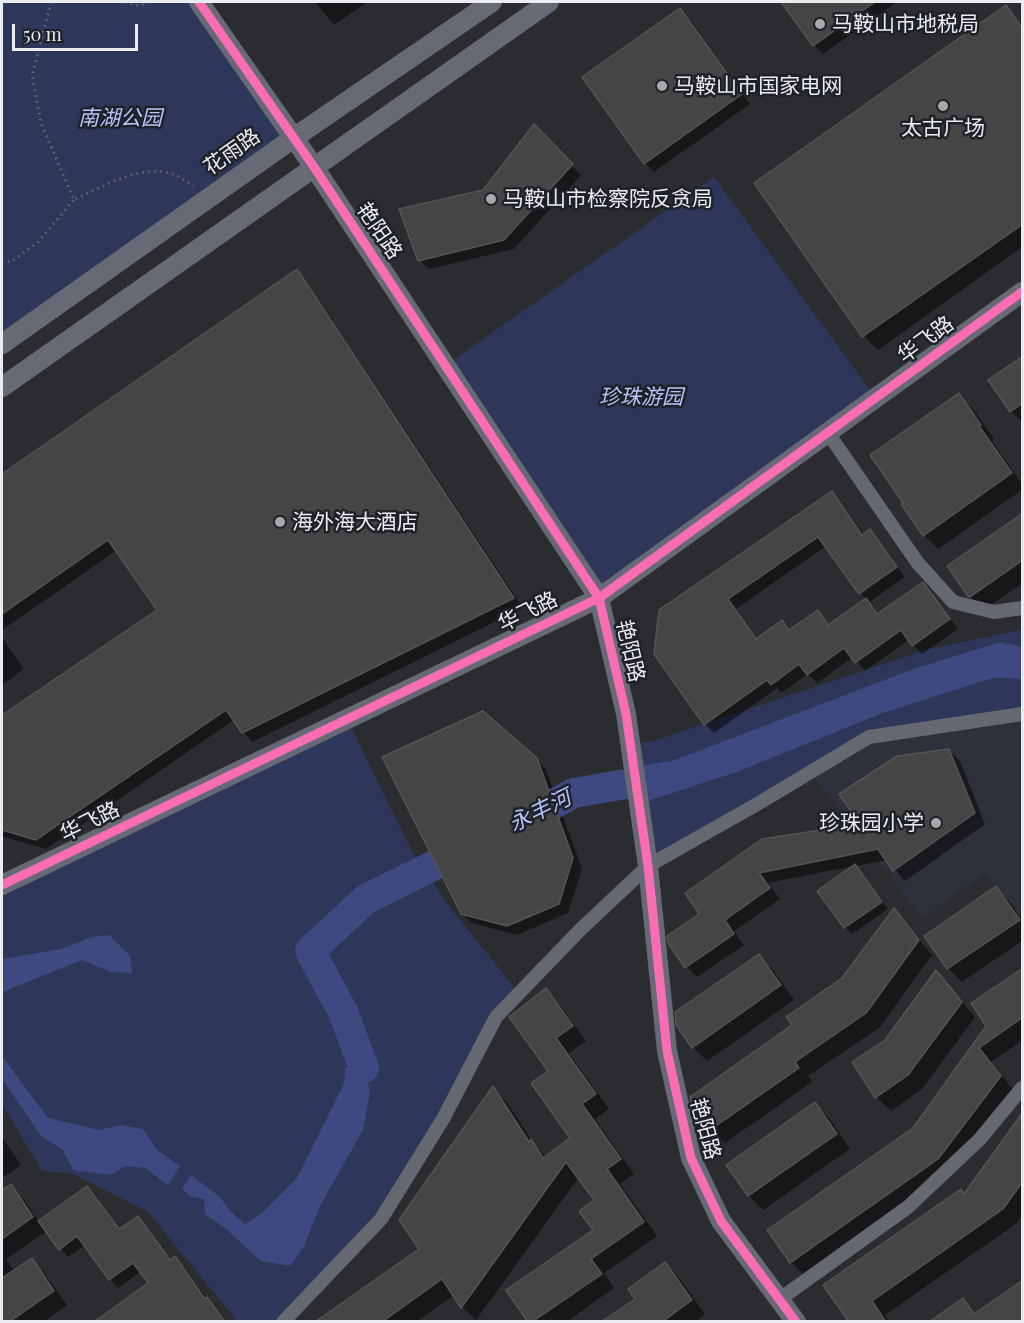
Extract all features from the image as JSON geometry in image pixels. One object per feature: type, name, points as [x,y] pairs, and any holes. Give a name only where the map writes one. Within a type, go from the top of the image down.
[{"type":"street","name":"艳阳路","points":[[199,2],[295,137],[599,598],[626,714],[648,866],[667,1051],[691,1158],[721,1221],[796,1322]]},
{"type":"street","name":"花雨路","points":[[2,344],[295,137],[492,2]]},
{"type":"street","points":[[2,387],[549,2]]},
{"type":"street","name":"华飞路","points":[[2,885],[599,598],[1023,292]]},
{"type":"street","points":[[828,432],[917,562],[953,602],[994,612],[1023,608]]},
{"type":"street","points":[[283,1322],[381,1219],[443,1119],[496,1017],[580,930],[648,866],[869,737],[1023,714]]},
{"type":"street","points":[[780,1299],[908,1207],[980,1139],[1023,1088]]},
{"type":"path","points":[[51,2],[32,76],[41,123],[74,200]]},
{"type":"path","points":[[125,2],[139,6],[149,2]]},
{"type":"path","points":[[2,261],[11,262],[38,242],[74,200],[111,182],[141,172],[172,174],[211,196]]},
{"type":"shaded area","points":[[1000,642],[1022,647],[1022,679],[993,678],[883,713],[737,772],[639,804],[635,775],[913,669]]},
{"type":"shaded area","name":"珍珠园小学","points":[[1022,714],[1022,916],[985,874],[922,918],[810,772],[869,737]]},
{"type":"shaded area","points":[[109,935],[130,956],[132,973],[111,972],[82,960],[2,993],[2,959],[61,949],[92,937]]},
{"type":"shaded area","points":[[2,1056],[48,1118],[99,1130],[121,1125],[143,1129],[156,1149],[180,1166],[168,1185],[145,1168],[126,1166],[110,1175],[73,1170],[63,1150],[41,1136],[2,1079]]},
{"type":"shaded area","points":[[345,1068],[364,1068],[370,1092],[363,1130],[320,1206],[304,1246],[290,1266],[261,1261],[225,1228],[205,1214],[204,1199],[189,1196],[182,1188],[191,1175],[220,1197],[230,1211],[245,1224],[263,1212],[297,1178],[344,1083]]},
{"type":"green space","name":"南湖公园","points":[[2,2],[199,2],[295,137],[2,344]]},
{"type":"green space","name":"珍珠游园","points":[[714,177],[876,398],[599,598],[446,365]]},
{"type":"green space","points":[[1022,630],[1022,647],[1000,642],[913,669],[635,775],[631,746],[659,739],[925,650]]},
{"type":"green space","points":[[993,678],[1022,679],[1022,714],[869,737],[648,866],[639,804],[737,772],[883,713]]},
{"type":"green space","points":[[347,719],[411,849],[451,909],[519,993],[492,1026],[381,1219],[283,1321],[237,1321],[148,1212],[73,1174],[42,1171],[2,1104],[2,882]]},
{"type":"building","name":"马鞍山市地税局","points":[[781,2],[875,2],[813,46]]},
{"type":"building","name":"太古广场","points":[[1006,5],[1023,29],[1023,224],[862,337],[754,183]]},
{"type":"building","name":"马鞍山市国家电网","points":[[680,8],[742,94],[644,164],[582,77]]},
{"type":"building","name":"马鞍山市检察院反贪局","points":[[534,124],[573,164],[504,240],[418,261],[399,209],[483,190]]},
{"type":"building","name":"海外海大酒店","points":[[297,269],[514,598],[242,733],[226,710],[36,840],[2,830],[2,715],[157,610],[108,540],[2,614],[2,474]]},
{"type":"building","points":[[1023,356],[1023,403],[1010,412],[988,380]]},
{"type":"building","points":[[959,393],[1012,473],[923,536],[870,455]]},
{"type":"building","points":[[832,491],[862,535],[870,529],[897,567],[859,594],[818,537],[728,599],[756,639],[782,620],[789,630],[818,610],[828,625],[866,598],[877,614],[923,582],[950,619],[912,646],[901,630],[855,663],[844,648],[807,675],[799,664],[771,685],[767,680],[704,725],[654,654],[659,610]]},
{"type":"building","points":[[1023,513],[1023,560],[970,597],[968,596],[947,566]]},
{"type":"building","points":[[483,711],[537,758],[573,858],[559,904],[507,926],[461,914],[382,757]]},
{"type":"building","points":[[949,749],[975,813],[893,871],[878,849],[759,873],[770,888],[725,920],[734,934],[685,968],[668,943],[667,936],[699,914],[685,893],[762,839],[860,824],[839,794],[897,756]]},
{"type":"building","points":[[855,864],[882,902],[844,928],[817,891]]},
{"type":"building","points":[[996,886],[1020,920],[947,969],[924,936]]},
{"type":"building","points":[[894,908],[919,940],[866,1013],[795,1062],[799,1068],[710,1130],[691,1103],[690,1097],[792,1025],[786,1017],[842,978]]},
{"type":"building","points":[[759,954],[781,985],[692,1048],[676,1025],[675,1012]]},
{"type":"building","points":[[1023,968],[1023,1017],[979,1048],[1001,1076],[938,1159],[790,1263],[767,1230],[913,1128],[986,1026],[971,1003]]},
{"type":"building","points":[[936,970],[962,1002],[908,1075],[875,1098],[852,1062],[885,1040]]},
{"type":"building","points":[[546,988],[573,1026],[556,1038],[596,1094],[582,1104],[621,1159],[607,1169],[644,1222],[591,1259],[602,1274],[532,1322],[528,1322],[506,1290],[593,1230],[579,1211],[594,1200],[566,1162],[461,1308],[442,1279],[382,1322],[315,1322],[419,1249],[399,1220],[493,1086],[529,1142],[531,1139],[543,1158],[570,1138],[531,1083],[548,1071],[509,1017]]},
{"type":"building","points":[[815,1102],[837,1134],[748,1196],[726,1165]]},
{"type":"building","points":[[1023,1112],[1023,1181],[1003,1209],[872,1301],[886,1322],[849,1322],[823,1285],[961,1189],[964,1194]]},
{"type":"building","points":[[11,1184],[33,1217],[2,1239],[2,1190]]},
{"type":"building","points":[[87,1186],[119,1229],[138,1216],[170,1260],[175,1256],[205,1299],[207,1297],[225,1322],[94,1322],[148,1283],[133,1263],[109,1280],[77,1236],[59,1250],[38,1221]]},
{"type":"building","points":[[32,1258],[54,1291],[9,1322],[2,1322],[2,1278]]},
{"type":"building","points":[[665,1262],[692,1300],[662,1322],[601,1322],[635,1299],[628,1289]]},
{"type":"building","points":[[1023,1280],[1023,1322],[929,1322],[963,1298],[974,1314]]},
{"type":"waterway","name":"永丰河","points":[[518,823],[574,793],[665,777]]},
{"type":"waterway","name":"永丰河","points":[[364,1068],[343,1012],[310,951],[366,899],[473,846]]},
{"type":"cycle path","points":[[199,2],[314,167],[599,598],[626,714],[648,866],[667,1051],[691,1158],[721,1221],[796,1322]]},
{"type":"cycle path","points":[[2,885],[599,598],[1022,292]]},
{"type":"place","name":"马鞍山市地税局","points":[[820,24]]},
{"type":"place","name":"马鞍山市国家电网","points":[[662,86]]},
{"type":"place","name":"太古广场","points":[[943,106]]},
{"type":"place","name":"马鞍山市检察院反贪局","points":[[491,199]]},
{"type":"place","name":"海外海大酒店","points":[[280,522]]},
{"type":"place","name":"珍珠园小学","points":[[936,823]]}]
